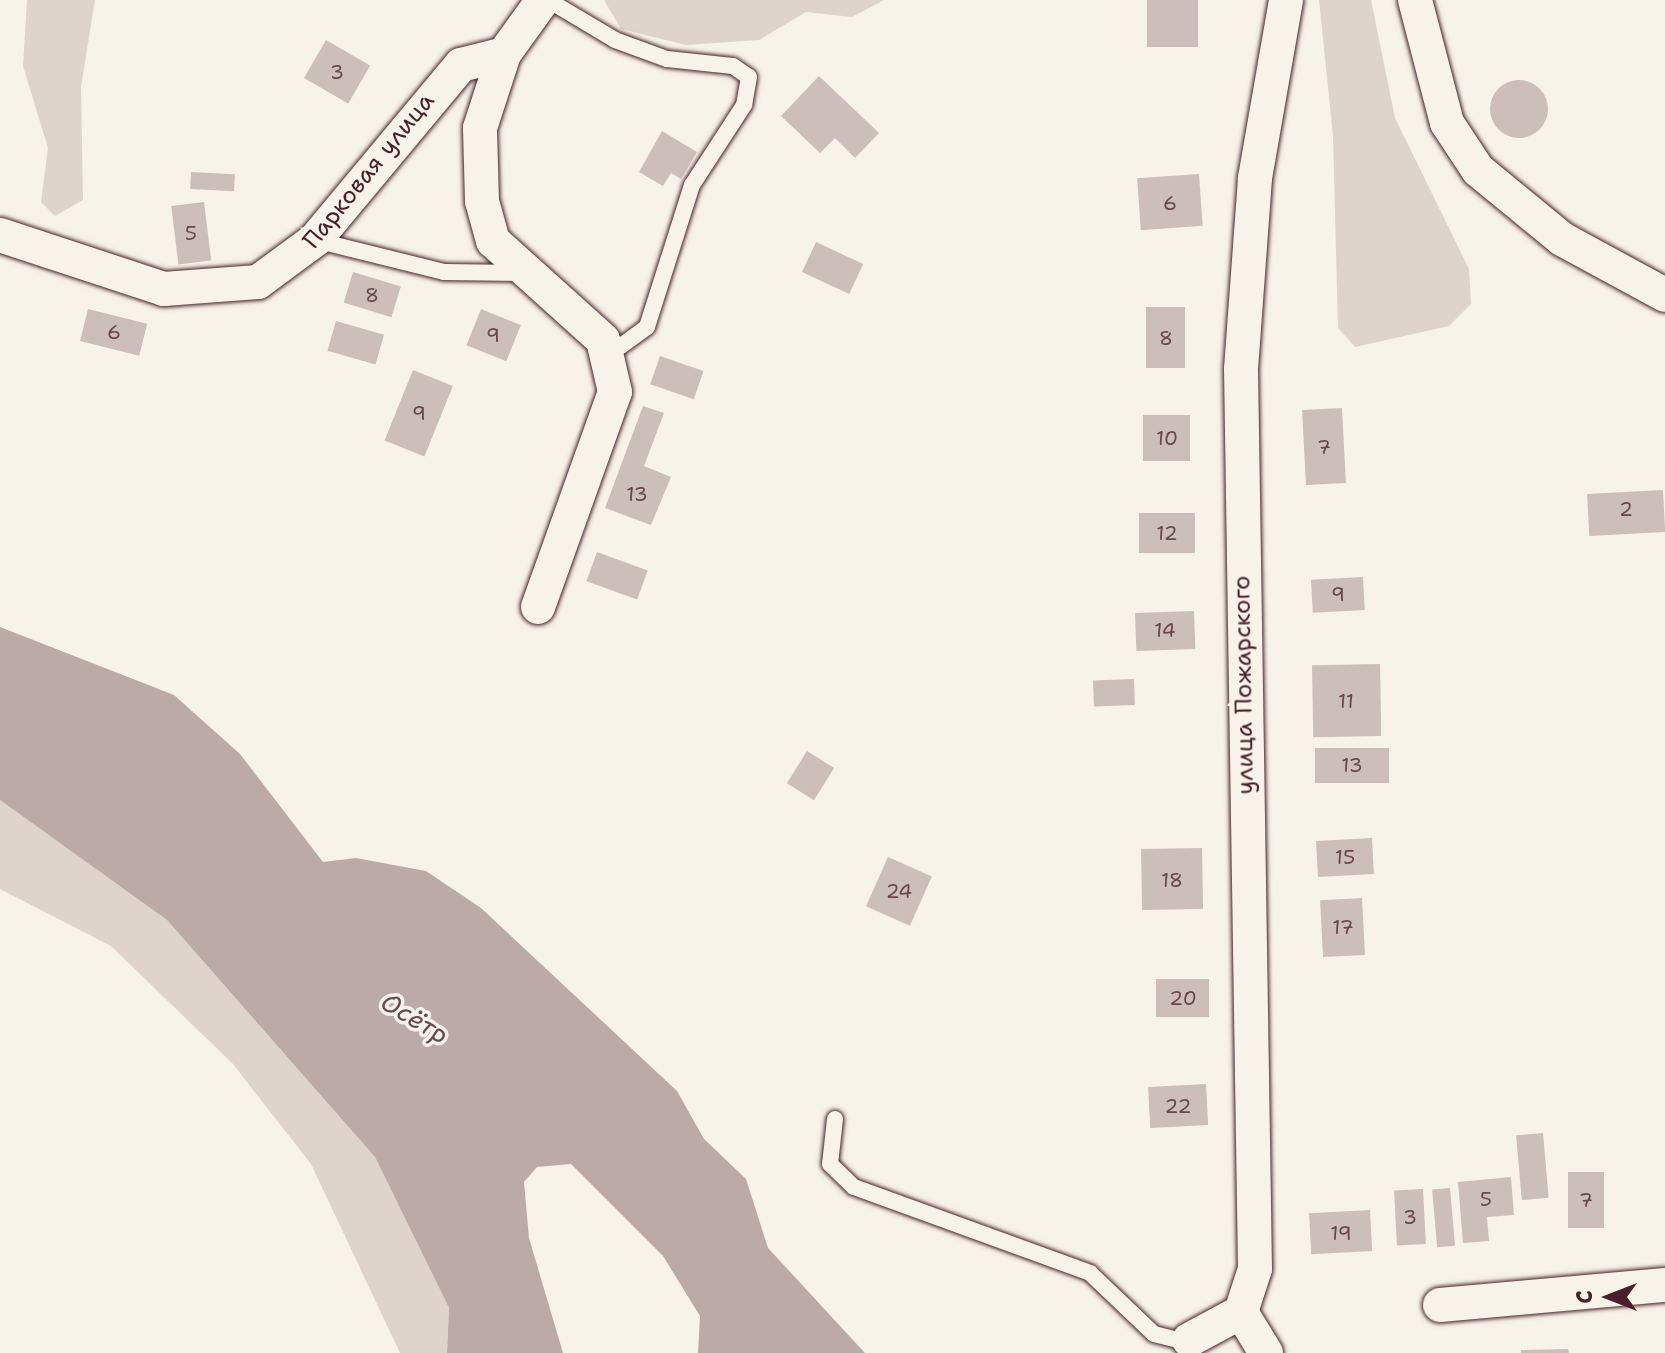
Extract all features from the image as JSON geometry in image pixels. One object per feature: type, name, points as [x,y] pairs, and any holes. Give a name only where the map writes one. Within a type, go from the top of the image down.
[{"type":"street","points":[[538,607],[615,392],[610,354],[582,319],[521,273],[493,241],[482,201],[480,128],[504,54],[545,0]]},
{"type":"street","name":"улица Пожарского","points":[[1241,1312],[1255,1269],[1241,369],[1255,178],[1286,0]]},
{"type":"street","points":[[1415,0],[1447,123],[1478,170],[1512,203],[1665,295]]},
{"type":"street","name":"Парковая улица","points":[[0,235],[164,289],[258,282],[315,240],[461,65],[504,54]]},
{"type":"street","points":[[1440,1305],[1665,1285]]},
{"type":"street","points":[[1189,1347],[1241,1312],[1266,1353]]},
{"type":"lane","points":[[545,0],[615,40],[667,59],[733,66],[749,77],[744,105],[692,185],[647,327],[610,354]]},
{"type":"lane","points":[[315,240],[444,272],[521,273]]},
{"type":"lane","points":[[835,1119],[827,1142],[830,1164],[854,1187],[1090,1273],[1154,1334],[1189,1347]]},
{"type":"shaded area","points":[[27,0],[95,0],[81,87],[83,200],[55,216],[41,202],[48,148],[23,66]]},
{"type":"shaded area","points":[[604,0],[884,0],[852,17],[806,12],[759,40],[686,45],[621,29]]},
{"type":"shaded area","points":[[1319,0],[1371,0],[1395,118],[1469,269],[1471,304],[1449,326],[1355,347],[1338,328],[1333,136]]},
{"type":"shaded area","points":[[0,800],[167,920],[375,1157],[449,1308],[447,1353],[400,1353],[311,1164],[233,1064],[111,946],[0,889]]},
{"type":"water","name":"Осётр","points":[[0,627],[174,695],[240,754],[323,862],[356,858],[426,871],[481,908],[677,1091],[704,1139],[746,1179],[768,1248],[865,1353],[698,1353],[700,1316],[663,1256],[571,1164],[537,1167],[524,1182],[529,1238],[563,1353],[447,1353],[449,1308],[375,1157],[167,920],[0,800]]},
{"type":"building","points":[[1147,0],[1198,0],[1198,47],[1147,47]]},
{"type":"building","points":[[326,40],[370,66],[348,104],[304,78]]},
{"type":"building","points":[[819,76],[879,133],[855,158],[835,138],[820,153],[781,116]]},
{"type":"building","points":[[1519,80],[1540,88],[1548,109],[1540,130],[1519,138],[1498,130],[1490,109],[1498,88]]},
{"type":"building","points":[[662,131],[697,152],[681,179],[671,173],[663,186],[639,172]]},
{"type":"building","points":[[191,172],[235,174],[234,191],[190,189]]},
{"type":"building","points":[[1199,174],[1203,226],[1141,230],[1137,178]]},
{"type":"building","points":[[204,202],[211,261],[178,265],[171,206]]},
{"type":"building","points":[[816,242],[863,264],[849,294],[802,272]]},
{"type":"building","points":[[353,272],[401,287],[391,317],[344,303]]},
{"type":"building","points":[[1146,307],[1185,307],[1185,368],[1146,368]]},
{"type":"building","points":[[88,309],[147,324],[139,356],[80,341]]},
{"type":"building","points":[[481,309],[521,325],[506,361],[466,345]]},
{"type":"building","points":[[336,321],[384,335],[376,365],[327,351]]},
{"type":"building","points":[[660,356],[703,371],[694,399],[650,384]]},
{"type":"building","points":[[413,370],[453,386],[424,457],[385,440]]},
{"type":"building","points":[[643,406],[664,413],[644,466],[671,477],[651,525],[605,508]]},
{"type":"building","points":[[1342,408],[1346,483],[1306,485],[1302,410]]},
{"type":"building","points":[[1143,415],[1190,415],[1190,461],[1143,461]]},
{"type":"building","points":[[1663,490],[1665,532],[1589,536],[1587,494]]},
{"type":"building","points":[[1139,513],[1195,513],[1195,553],[1139,553]]},
{"type":"building","points":[[597,552],[648,570],[637,600],[586,581]]},
{"type":"building","points":[[1363,577],[1365,610],[1313,613],[1311,580]]},
{"type":"building","points":[[1194,611],[1195,649],[1136,651],[1135,613]]},
{"type":"building","points":[[1380,664],[1381,736],[1313,737],[1312,665]]},
{"type":"building","points":[[1134,679],[1135,705],[1094,706],[1093,680]]},
{"type":"building","points":[[1315,748],[1389,748],[1389,783],[1315,783]]},
{"type":"building","points":[[807,751],[834,768],[814,800],[787,783]]},
{"type":"building","points":[[1372,838],[1374,874],[1318,877],[1316,841]]},
{"type":"building","points":[[1202,848],[1203,909],[1142,910],[1141,849]]},
{"type":"building","points":[[888,857],[932,877],[910,926],[866,906]]},
{"type":"building","points":[[1362,898],[1365,955],[1323,957],[1320,900]]},
{"type":"building","points":[[1156,979],[1209,979],[1209,1017],[1156,1017]]},
{"type":"building","points":[[1206,1084],[1208,1125],[1150,1128],[1148,1087]]},
{"type":"building","points":[[1543,1133],[1549,1198],[1522,1200],[1516,1135]]},
{"type":"building","points":[[1568,1172],[1604,1172],[1604,1228],[1568,1228]]},
{"type":"building","points":[[1511,1177],[1514,1215],[1487,1217],[1489,1241],[1463,1243],[1458,1182]]},
{"type":"building","points":[[1450,1188],[1455,1246],[1437,1247],[1432,1190]]},
{"type":"building","points":[[1423,1189],[1426,1244],[1397,1245],[1394,1191]]},
{"type":"building","points":[[1370,1210],[1372,1251],[1311,1254],[1309,1213]]},
{"type":"building","points":[[1568,1349],[1569,1353],[1521,1353],[1521,1350]]}]
